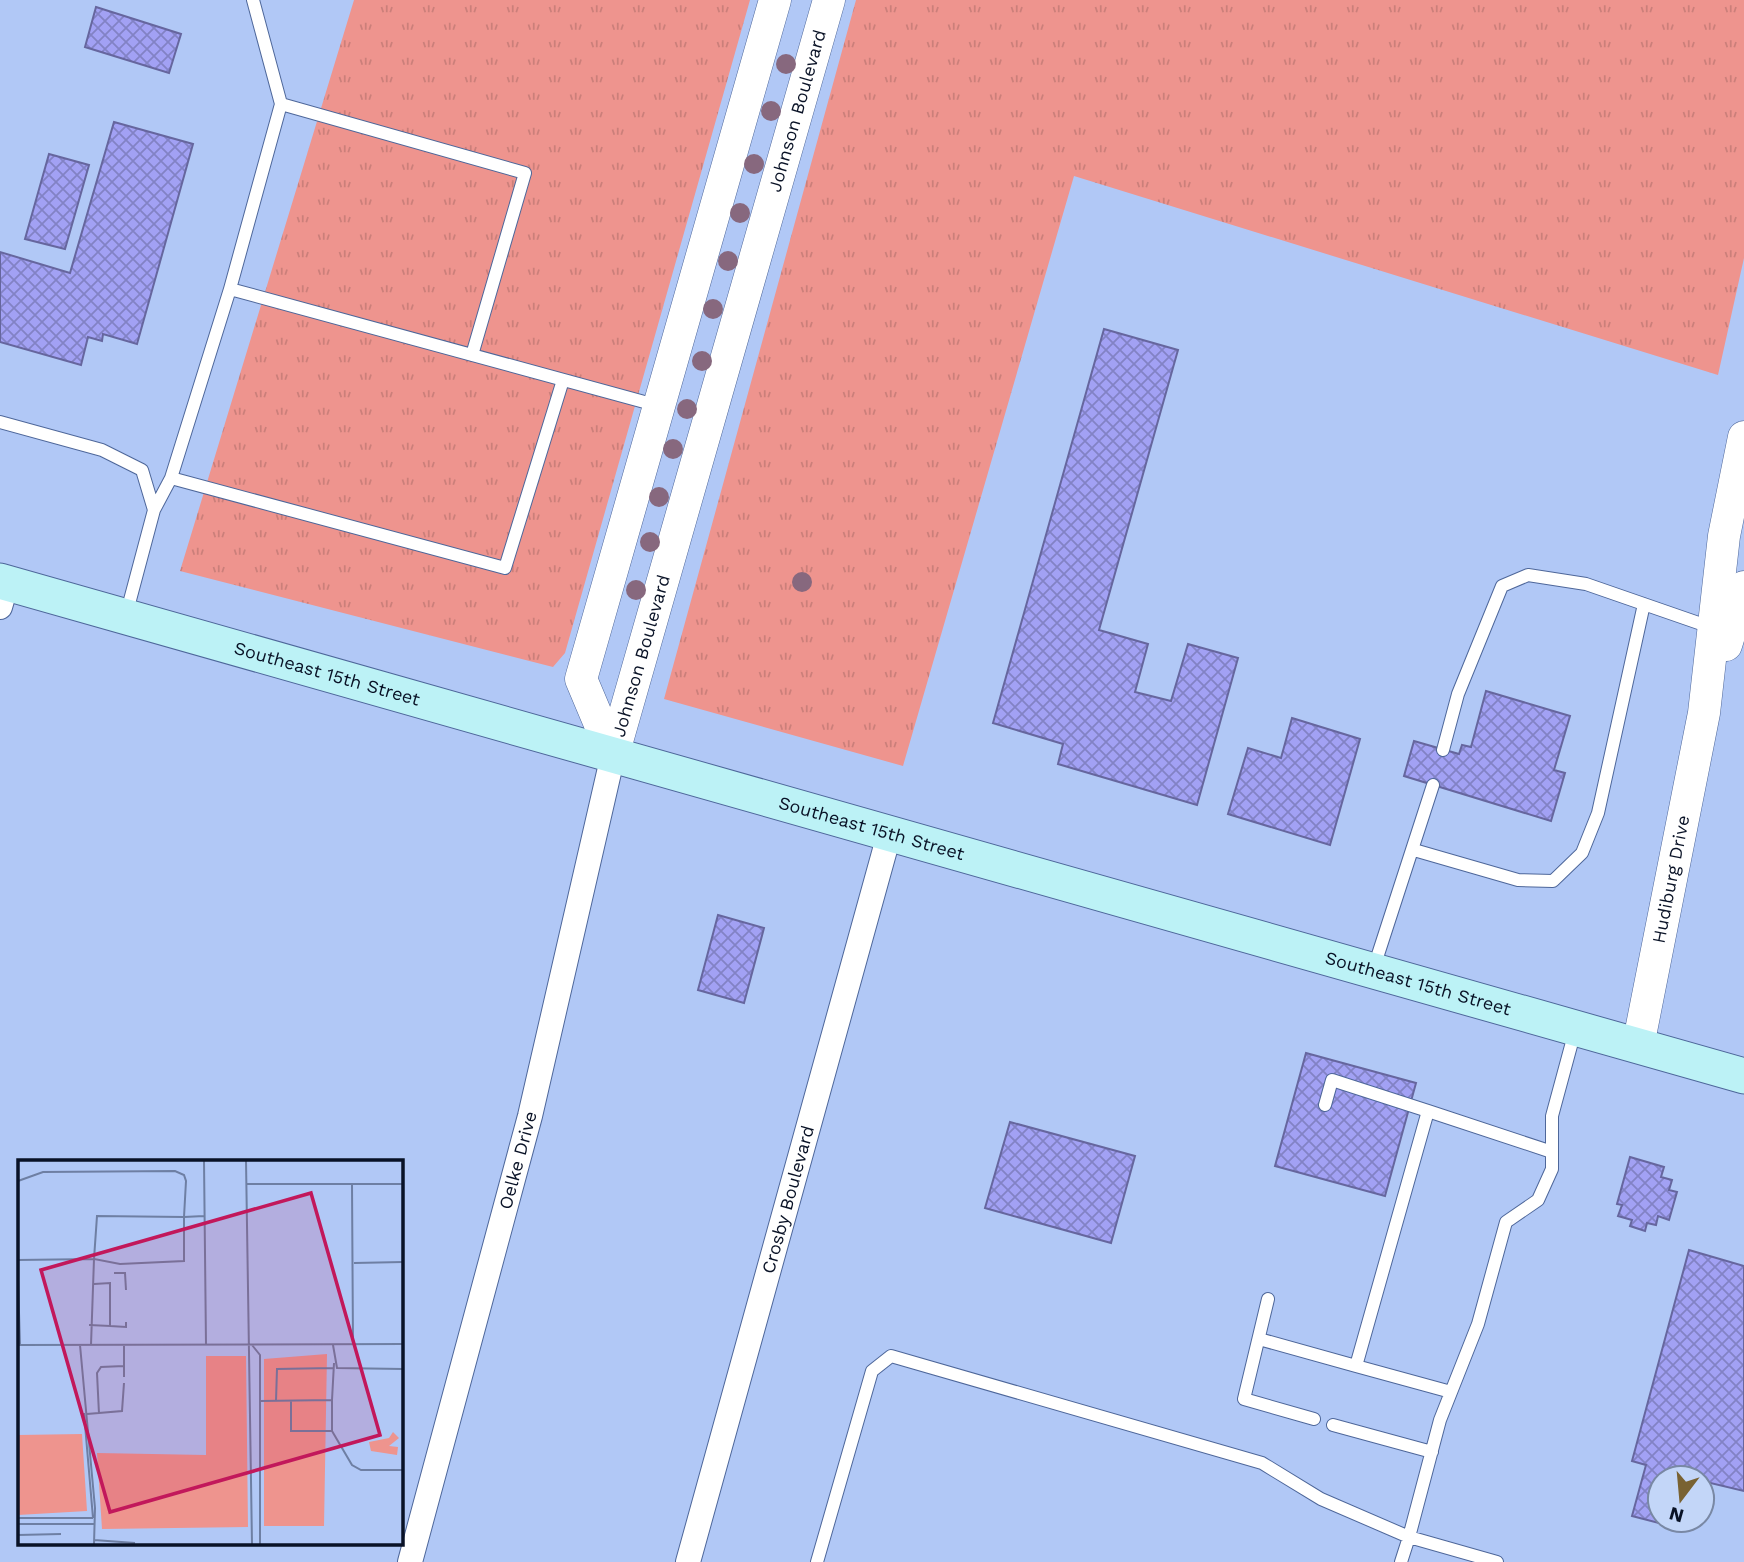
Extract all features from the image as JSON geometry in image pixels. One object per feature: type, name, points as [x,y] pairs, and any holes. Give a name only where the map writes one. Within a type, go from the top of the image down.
[{"type":"main road","name":"Southeast 15th Street","points":[[2,591],[126,615],[889,835],[1744,1076]]},
{"type":"street","name":"Johnson Boulevard","points":[[613,755],[582,679],[775,0]]},
{"type":"street","name":"Johnson Boulevard","points":[[613,755],[829,0]]},
{"type":"street","name":"Hudiburg Drive","points":[[1638,1046],[1704,713],[1724,536],[1744,437]]},
{"type":"street","name":"Hudiburg Drive","points":[[1704,713],[1744,587]]},
{"type":"street","name":"Oelke Drive","points":[[410,1562],[530,1116],[613,755]]},
{"type":"street","name":"Crosby Boulevard","points":[[688,1562],[889,835]]},
{"type":"lane","points":[[126,615],[154,510],[171,478],[230,289],[281,104],[253,0]]},
{"type":"lane","points":[[281,104],[525,173],[472,355]]},
{"type":"lane","points":[[230,289],[659,406]]},
{"type":"lane","points":[[171,478],[505,568],[563,380]]},
{"type":"lane","points":[[0,422],[102,450],[142,470],[154,510]]},
{"type":"lane","points":[[1443,750],[1458,694],[1502,586],[1528,575],[1586,584],[1713,628]]},
{"type":"lane","points":[[1414,850],[1518,880],[1553,881],[1582,853],[1598,813],[1644,604]]},
{"type":"lane","points":[[1373,971],[1433,785]]},
{"type":"lane","points":[[1401,1562],[1451,1392],[1478,1324],[1506,1222],[1538,1200],[1552,1168],[1552,1116],[1575,1028]]},
{"type":"lane","points":[[1325,1105],[1332,1080],[1552,1152]]},
{"type":"lane","points":[[1356,1366],[1428,1111]]},
{"type":"lane","points":[[1268,1299],[1244,1399],[1314,1419]]},
{"type":"lane","points":[[1259,1339],[1451,1392]]},
{"type":"lane","points":[[817,1562],[872,1371],[891,1356],[1262,1463],[1321,1499],[1409,1537],[1497,1562]]},
{"type":"lane","points":[[1333,1425],[1432,1452]]},
{"type":"green space","points":[[354,0],[750,0],[565,653],[553,667],[180,571]]},
{"type":"green space","points":[[856,0],[1744,0],[1744,258],[1718,375],[1074,176],[903,766],[664,699]]},
{"type":"building","points":[[96,7],[181,34],[169,73],[85,47]]},
{"type":"building","points":[[114,122],[193,144],[137,344],[103,334],[102,341],[88,337],[81,365],[0,342],[0,252],[70,273]]},
{"type":"building","points":[[49,154],[89,165],[65,249],[25,239]]},
{"type":"building","points":[[1104,329],[1178,350],[1099,630],[1148,644],[1135,692],[1171,701],[1188,644],[1238,658],[1197,805],[1058,764],[1063,744],[993,723]]},
{"type":"building","points":[[1486,691],[1570,716],[1554,770],[1565,773],[1551,821],[1404,776],[1414,741],[1459,754],[1462,745],[1471,747]]},
{"type":"building","points":[[1292,718],[1360,739],[1330,845],[1228,814],[1248,748],[1281,758]]},
{"type":"building","points":[[718,915],[764,928],[744,1003],[698,990]]},
{"type":"building","points":[[1306,1053],[1416,1083],[1385,1196],[1275,1166]]},
{"type":"building","points":[[1010,1122],[1135,1156],[1111,1243],[985,1208]]},
{"type":"building","points":[[1630,1157],[1664,1167],[1661,1177],[1672,1180],[1669,1190],[1677,1192],[1669,1220],[1658,1216],[1656,1225],[1647,1223],[1645,1231],[1630,1226],[1632,1220],[1618,1216],[1622,1205],[1617,1204]]},
{"type":"building","points":[[1689,1250],[1744,1266],[1744,1491],[1716,1484],[1716,1464],[1646,1465],[1632,1461]]},
{"type":"building","points":[[1646,1465],[1646,1520],[1632,1516]]}]
